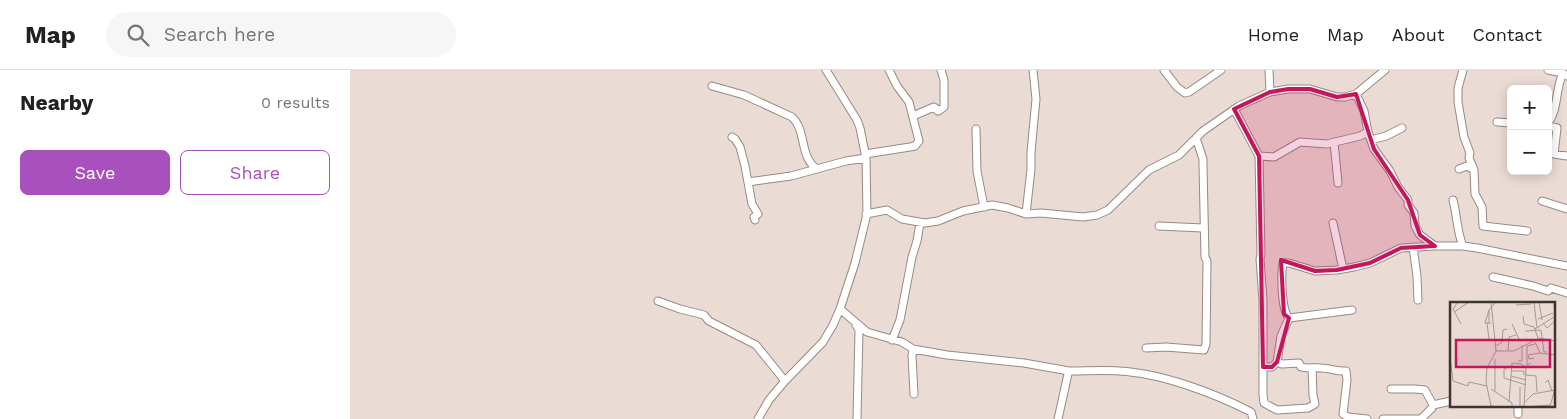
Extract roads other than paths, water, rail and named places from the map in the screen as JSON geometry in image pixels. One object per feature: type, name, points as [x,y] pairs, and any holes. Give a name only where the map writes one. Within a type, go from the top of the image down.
[{"type":"street","points":[[758,419],[769,400],[823,342],[833,325],[840,310],[864,230],[866,214],[865,156],[860,128],[826,70]]},
{"type":"street","points":[[748,182],[791,176],[865,156],[915,146],[919,141],[909,102],[897,86],[890,70]]},
{"type":"street","points":[[913,116],[934,108],[938,111],[944,107],[944,80],[941,70]]},
{"type":"street","points":[[1026,214],[1035,109],[1033,70]]},
{"type":"street","points":[[1164,70],[1177,87],[1184,92],[1189,92],[1221,70]]},
{"type":"street","points":[[1269,70],[1270,92]]},
{"type":"street","points":[[866,214],[887,210],[902,219],[920,223],[938,221],[963,210],[1000,206],[1026,214],[1041,213],[1083,217],[1097,215],[1108,210],[1134,186],[1138,188],[1142,178],[1149,170],[1179,155],[1203,131],[1234,109],[1270,92],[1288,89],[1310,89],[1337,97],[1345,97],[1356,94],[1385,70]]},
{"type":"street","points":[[1463,70],[1458,88],[1458,102],[1464,137],[1470,152],[1469,158],[1476,179],[1475,190],[1482,208],[1483,226],[1527,231]]},
{"type":"street","points":[[1548,70],[1565,74]]},
{"type":"street","points":[[1552,117],[1559,80],[1565,74]]},
{"type":"street","points":[[712,86],[744,95],[795,119],[807,157],[812,166],[817,169]]},
{"type":"street","points":[[1356,94],[1364,111],[1374,149],[1408,200],[1408,205],[1414,213],[1415,226],[1420,235],[1435,246]]},
{"type":"street","points":[[1234,109],[1259,156],[1264,403],[1278,410],[1308,408],[1315,404],[1312,368]]},
{"type":"street","points":[[1497,122],[1507,123]]},
{"type":"street","points":[[1552,126],[1556,128],[1554,154],[1567,156]]},
{"type":"street","points":[[1371,140],[1386,136],[1402,128]]},
{"type":"street","points":[[976,129],[977,171],[984,207]]},
{"type":"street","points":[[1259,156],[1274,157],[1300,142],[1327,144],[1360,136],[1368,132]]},
{"type":"street","points":[[732,137],[740,147],[752,204],[758,214],[754,217],[755,220]]},
{"type":"street","points":[[1146,348],[1166,347],[1204,350],[1206,344],[1207,261],[1205,257],[1203,228],[1203,159],[1196,138]]},
{"type":"street","points":[[1334,142],[1338,183]]},
{"type":"street","points":[[1459,169],[1467,166],[1474,170]]},
{"type":"street","points":[[1453,200],[1463,246]]},
{"type":"street","points":[[1542,201],[1567,208]]},
{"type":"street","points":[[892,340],[900,320],[912,257],[918,241],[920,223]]},
{"type":"street","points":[[1333,223],[1342,269]]},
{"type":"street","points":[[1159,226],[1203,228]]},
{"type":"street","points":[[1413,246],[1418,300]]},
{"type":"street","points":[[1352,310],[1289,318],[1284,314],[1282,297],[1282,269],[1284,263],[1315,271],[1342,269],[1370,263],[1395,250],[1413,246],[1463,246],[1567,266]]},
{"type":"street","points":[[1493,277],[1548,291],[1551,288],[1567,292]]},
{"type":"street","points":[[658,301],[704,315],[709,321],[756,345],[785,381]]},
{"type":"street","points":[[840,310],[867,332],[907,345],[913,349],[947,355],[1024,363],[1069,371],[1127,372],[1150,376],[1182,384],[1238,405],[1251,412],[1253,419]]},
{"type":"street","points":[[1263,367],[1272,367],[1277,362],[1281,336],[1289,318]]},
{"type":"street","points":[[853,320],[859,330],[856,419]]},
{"type":"street","points":[[913,349],[914,394]]},
{"type":"street","points":[[1277,362],[1282,364],[1299,363],[1301,367],[1346,371],[1347,380],[1343,414],[1348,417],[1368,419]]},
{"type":"street","points":[[1058,419],[1069,371]]},
{"type":"street","points":[[1391,389],[1425,390],[1433,405]]},
{"type":"street","points":[[1383,419],[1421,419],[1433,405],[1450,401]]},
{"type":"street","points":[[1518,406],[1518,414]]}]
